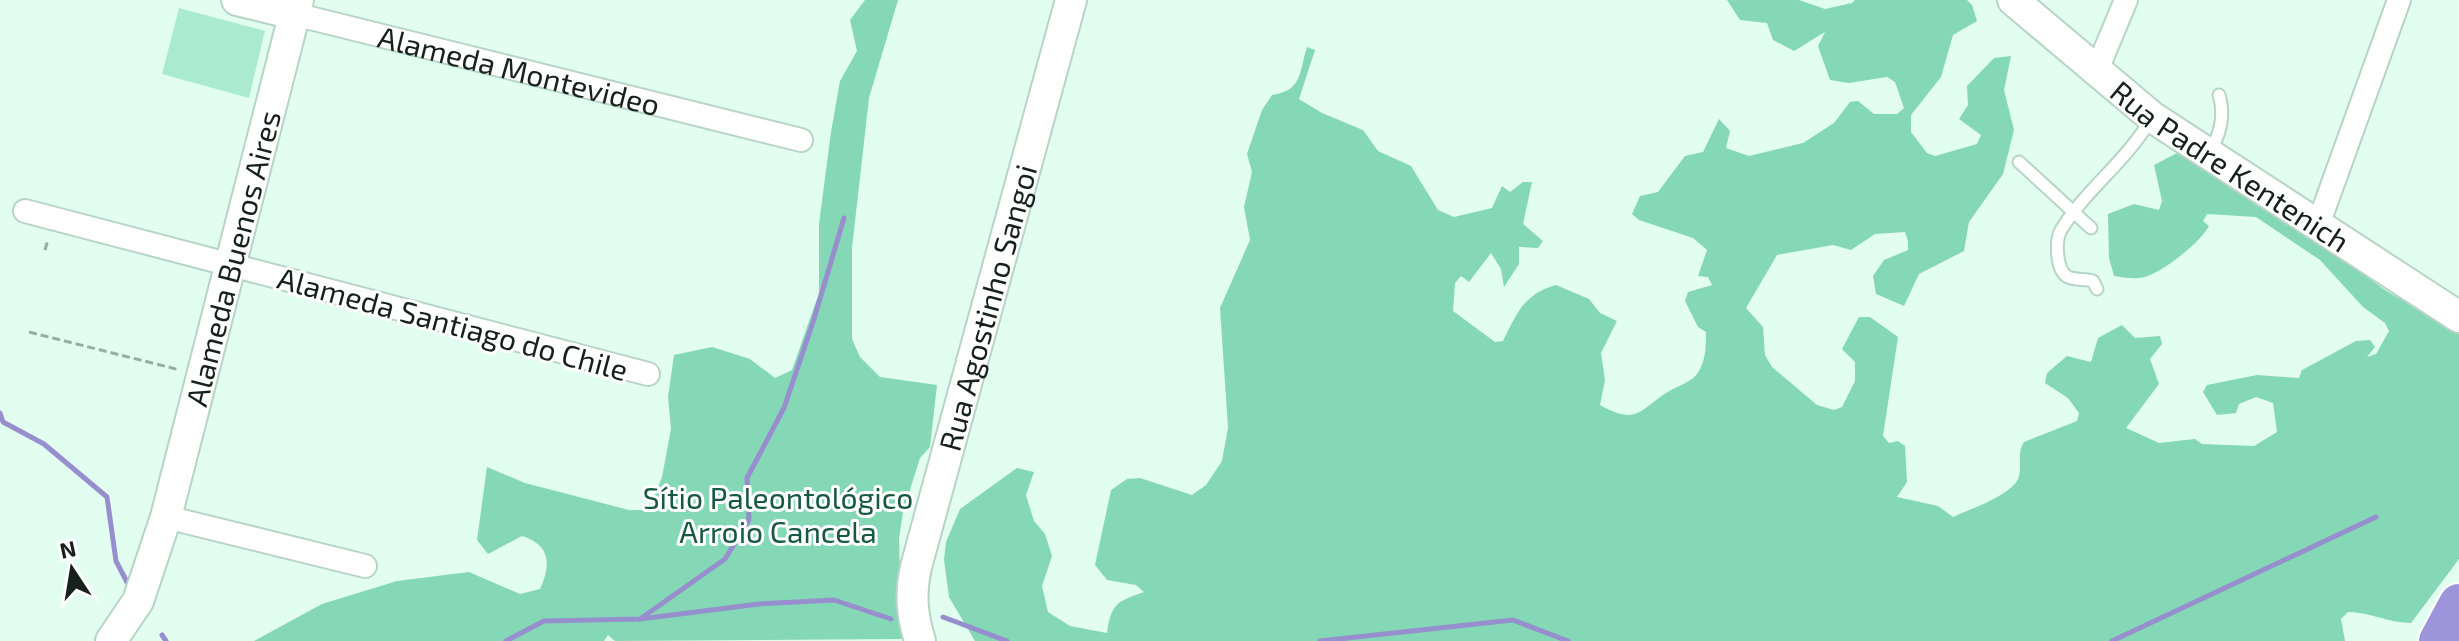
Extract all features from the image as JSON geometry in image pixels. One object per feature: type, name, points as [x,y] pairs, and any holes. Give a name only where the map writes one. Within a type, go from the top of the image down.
[{"type":"highway","points":[[2439,641],[2459,604]]},
{"type":"street","name":"Alameda Montevideo","points":[[237,0],[296,7],[801,140]]},
{"type":"street","name":"Rua Agostinho Sangoi","points":[[917,630],[912,586],[916,567],[1071,0]]},
{"type":"street","name":"Rua Padre Kentenich","points":[[2013,0],[2152,117],[2459,317]]},
{"type":"street","points":[[2096,72],[2126,0]]},
{"type":"street","points":[[2318,225],[2399,0]]},
{"type":"street","name":"Alameda Buenos Aires","points":[[111,641],[138,601],[166,517],[296,7]]},
{"type":"street","name":"Alameda Santiago do Chile","points":[[25,211],[648,374]]},
{"type":"street","points":[[166,517],[365,566]]},
{"type":"lane","points":[[2208,153],[2215,145],[2224,111],[2219,95]]},
{"type":"lane","points":[[2097,289],[2093,281],[2063,273],[2056,243],[2061,231],[2141,136],[2152,117]]},
{"type":"lane","points":[[2019,162],[2091,228]]},
{"type":"path","points":[[45,250],[50,232]]},
{"type":"path","points":[[29,332],[184,370],[182,377]]},
{"type":"green space","name":"Sítio Paleontológico Arroio Cancela","points":[[865,0],[898,0],[869,98],[852,248],[852,339],[860,357],[880,377],[937,385],[930,447],[920,458],[903,512],[899,539],[902,639],[615,641],[608,635],[604,641],[254,641],[322,604],[397,581],[469,572],[520,594],[540,589],[547,564],[539,545],[522,536],[488,554],[477,540],[487,467],[525,483],[629,510],[649,510],[662,477],[671,429],[668,397],[674,355],[712,347],[750,359],[775,378],[792,370],[819,293],[819,224],[831,132],[840,81],[857,51],[850,20]]},
{"type":"green space","points":[[1727,0],[1799,0],[1825,9],[1855,0],[1967,0],[1977,21],[1953,35],[1941,77],[1911,115],[1911,132],[1927,153],[1935,156],[1977,144],[1981,135],[1959,119],[1968,105],[1967,86],[1994,58],[2011,56],[2004,90],[2014,130],[2003,174],[1969,222],[1964,251],[1919,274],[1904,306],[1876,294],[1873,276],[1884,260],[1908,250],[1905,232],[1875,234],[1851,250],[1833,245],[1777,255],[1746,308],[1763,327],[1765,355],[1772,367],[1817,405],[1834,410],[1842,407],[1855,381],[1855,362],[1842,349],[1859,317],[1870,317],[1898,337],[1883,436],[1889,443],[1898,441],[1905,446],[1907,482],[1897,497],[1938,506],[1953,517],[2007,491],[2018,479],[2020,451],[2024,442],[2077,421],[2079,413],[2068,398],[2045,383],[2047,373],[2067,356],[2091,362],[2098,338],[2122,325],[2135,338],[2160,336],[2162,344],[2150,359],[2159,384],[2126,428],[2159,443],[2195,439],[2202,444],[2254,446],[2277,432],[2273,403],[2256,397],[2239,404],[2236,413],[2217,415],[2203,392],[2207,385],[2257,375],[2299,378],[2302,370],[2356,341],[2370,340],[2375,347],[2367,357],[2376,354],[2389,331],[2385,323],[2363,307],[2320,260],[2256,217],[2207,214],[2203,221],[2209,226],[2204,233],[2157,272],[2139,278],[2114,276],[2109,258],[2108,214],[2134,204],[2159,210],[2162,201],[2154,165],[2177,153],[2218,169],[2385,290],[2459,334],[2459,559],[2411,623],[2348,612],[2341,619],[2345,641],[975,641],[949,597],[944,560],[946,542],[960,509],[1017,468],[1034,472],[1026,495],[1034,521],[1045,534],[1052,556],[1042,586],[1048,612],[1070,626],[1107,633],[1117,605],[1144,592],[1136,585],[1107,580],[1095,565],[1111,490],[1127,479],[1140,478],[1192,495],[1206,485],[1222,461],[1228,428],[1220,308],[1250,240],[1244,207],[1252,172],[1247,154],[1262,110],[1272,95],[1294,85],[1307,47],[1315,50],[1299,99],[1322,113],[1363,130],[1378,151],[1411,166],[1438,210],[1454,217],[1492,208],[1502,186],[1510,192],[1523,182],[1532,182],[1523,224],[1543,241],[1538,248],[1519,247],[1519,264],[1504,287],[1501,269],[1491,253],[1469,282],[1461,276],[1455,283],[1453,311],[1495,342],[1503,341],[1523,306],[1545,289],[1556,285],[1589,299],[1600,313],[1617,321],[1601,353],[1605,380],[1600,405],[1623,414],[1638,412],[1695,377],[1704,359],[1706,332],[1698,327],[1685,301],[1688,292],[1712,285],[1708,277],[1698,276],[1707,250],[1693,238],[1639,220],[1632,214],[1640,196],[1658,192],[1685,156],[1703,152],[1719,119],[1730,131],[1726,148],[1749,156],[1803,143],[1834,123],[1850,102],[1858,101],[1874,114],[1897,114],[1904,108],[1895,82],[1887,77],[1849,83],[1830,80],[1818,46],[1825,32],[1794,51],[1773,40],[1767,23],[1740,20]]},
{"type":"green space","points":[[179,8],[265,31],[249,98],[162,74]]},
{"type":"waterway","points":[[640,619],[725,559],[749,520],[747,478],[784,408],[844,218]]},
{"type":"waterway","points":[[0,413],[3,422],[44,444],[107,497],[116,561],[128,584]]},
{"type":"waterway","points":[[2112,641],[2376,517]]},
{"type":"waterway","points":[[506,641],[544,621],[640,619],[759,604],[834,600],[891,619]]},
{"type":"waterway","points":[[943,617],[1007,641]]},
{"type":"waterway","points":[[1320,641],[1513,620],[1568,641]]},
{"type":"waterway","points":[[162,635],[166,641]]}]
